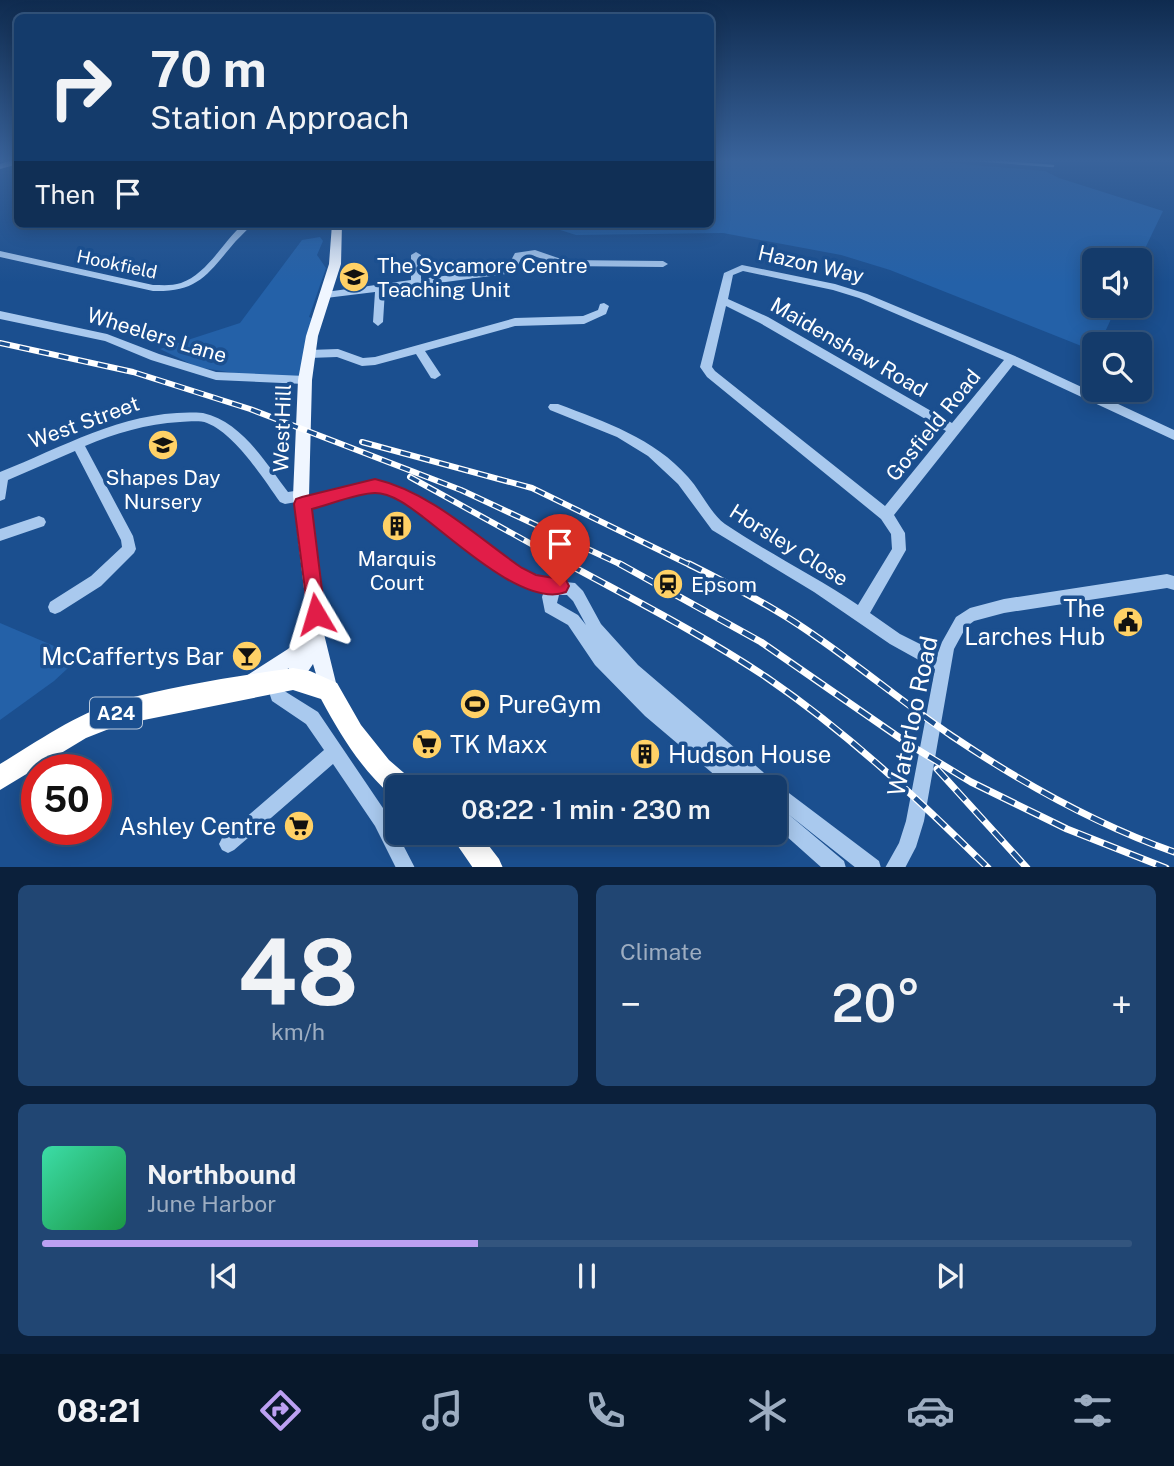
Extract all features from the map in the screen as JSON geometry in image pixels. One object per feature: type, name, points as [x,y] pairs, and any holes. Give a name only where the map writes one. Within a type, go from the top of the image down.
[{"type":"highway","name":"A24","points":[[0,778],[78,730],[118,712],[247,685],[286,687],[310,682],[330,691]]},
{"type":"highway","points":[[330,691],[353,733],[389,775]]},
{"type":"highway","points":[[472,845],[490,867]]},
{"type":"main road","name":"West Hill","points":[[302,500],[305,380],[309,354],[335,264],[337,228]]},
{"type":"main road","points":[[302,500],[316,614],[316,639],[330,691]]},
{"type":"main road","points":[[247,685],[316,639]]},
{"type":"main road","points":[[286,687],[316,639]]},
{"type":"street","name":"Hookfield","points":[[0,254],[153,288],[174,290],[197,280],[243,228]]},
{"type":"street","points":[[326,295],[506,271],[513,266],[518,255],[525,253],[563,263],[663,264]]},
{"type":"street","points":[[416,255],[416,283]]},
{"type":"street","name":"Hazon Way","points":[[861,615],[899,550],[898,533],[886,515],[711,374],[706,367],[729,273],[733,270],[742,268],[846,289],[1011,359],[1174,435]]},
{"type":"street","points":[[378,321],[380,288]]},
{"type":"street","name":"Maidenshaw Road","points":[[724,300],[756,315],[954,430]]},
{"type":"street","points":[[309,354],[338,352],[362,362],[419,350],[515,321],[591,318],[603,312],[604,306]]},
{"type":"street","name":"Wheelers Lane","points":[[0,316],[107,338],[155,357],[216,376],[305,380]]},
{"type":"street","points":[[419,350],[435,375]]},
{"type":"street","name":"Gosfield Road","points":[[886,515],[1011,359]]},
{"type":"street","name":"Horsley Close","points":[[554,407],[621,434],[652,452],[683,480],[717,526],[895,639],[944,665]]},
{"type":"street","name":"West Street","points":[[1,478],[129,424],[174,417],[202,418],[212,420],[257,461],[285,498],[302,500]]},
{"type":"street","points":[[55,607],[96,581],[129,549],[128,540],[78,444]]},
{"type":"street","points":[[0,495],[1,478]]},
{"type":"street","points":[[302,500],[375,486],[384,487],[417,503],[515,574],[533,583],[555,588],[565,586],[574,591],[596,629],[632,671],[755,775]]},
{"type":"street","points":[[0,535],[39,522]]},
{"type":"street","name":"Waterloo Road","points":[[894,867],[907,846],[915,821],[947,647],[955,631],[970,615],[1004,606],[1174,583]]},
{"type":"street","points":[[555,588],[549,597],[550,607],[579,626],[621,682],[729,775]]},
{"type":"street","points":[[286,687],[312,718],[381,820],[406,867]]},
{"type":"street","points":[[228,844],[334,752]]},
{"type":"street","points":[[787,801],[872,867]]},
{"type":"street","points":[[787,824],[837,867]]},
{"type":"shaded area","points":[[714,200],[1130,200],[1163,211],[1145,248],[1082,248],[1082,318],[1111,318],[1105,332],[1082,332],[1082,346],[890,270],[841,255],[723,233],[576,235],[554,228],[714,228]]},
{"type":"shaded area","points":[[320,237],[323,241],[317,255],[326,268],[309,317],[312,318],[300,377],[246,375],[197,367],[160,349],[240,323],[302,240]]},
{"type":"shaded area","points":[[0,623],[80,657],[54,681],[0,720]]},
{"type":"railway","points":[[0,343],[133,372],[250,409],[461,490],[622,565]]},
{"type":"railway","points":[[362,442],[532,488],[692,566]]},
{"type":"railway","points":[[410,477],[571,566]]},
{"type":"railway","points":[[568,564],[718,647],[796,698],[882,768],[987,867]]},
{"type":"railway","points":[[689,564],[757,599],[796,623],[932,722],[1005,770],[1087,815],[1174,852]]},
{"type":"railway","points":[[622,565],[761,642],[910,745],[971,782],[1067,829],[1163,867]]},
{"type":"railway","points":[[937,769],[1026,867]]},
{"type":"place","name":"The Sycamore Centre Teaching Unit","points":[[354,277]]},
{"type":"place","name":"Shapes Day Nursery","points":[[163,445]]},
{"type":"place","name":"Marquis Court","points":[[397,526]]},
{"type":"place","name":"Epsom","points":[[668,584]]},
{"type":"place","name":"The Larches Hub","points":[[1128,622]]},
{"type":"place","name":"McCaffertys Bar","points":[[247,656]]},
{"type":"place","name":"PureGym","points":[[475,704]]},
{"type":"place","name":"TK Maxx","points":[[427,744]]},
{"type":"place","name":"Hudson House","points":[[645,754]]},
{"type":"place","name":"Ashley Centre","points":[[299,826]]},
{"type":"route","points":[[316,614],[302,504],[375,486],[395,491],[417,503],[515,574],[533,583],[555,588],[560,586]]}]
